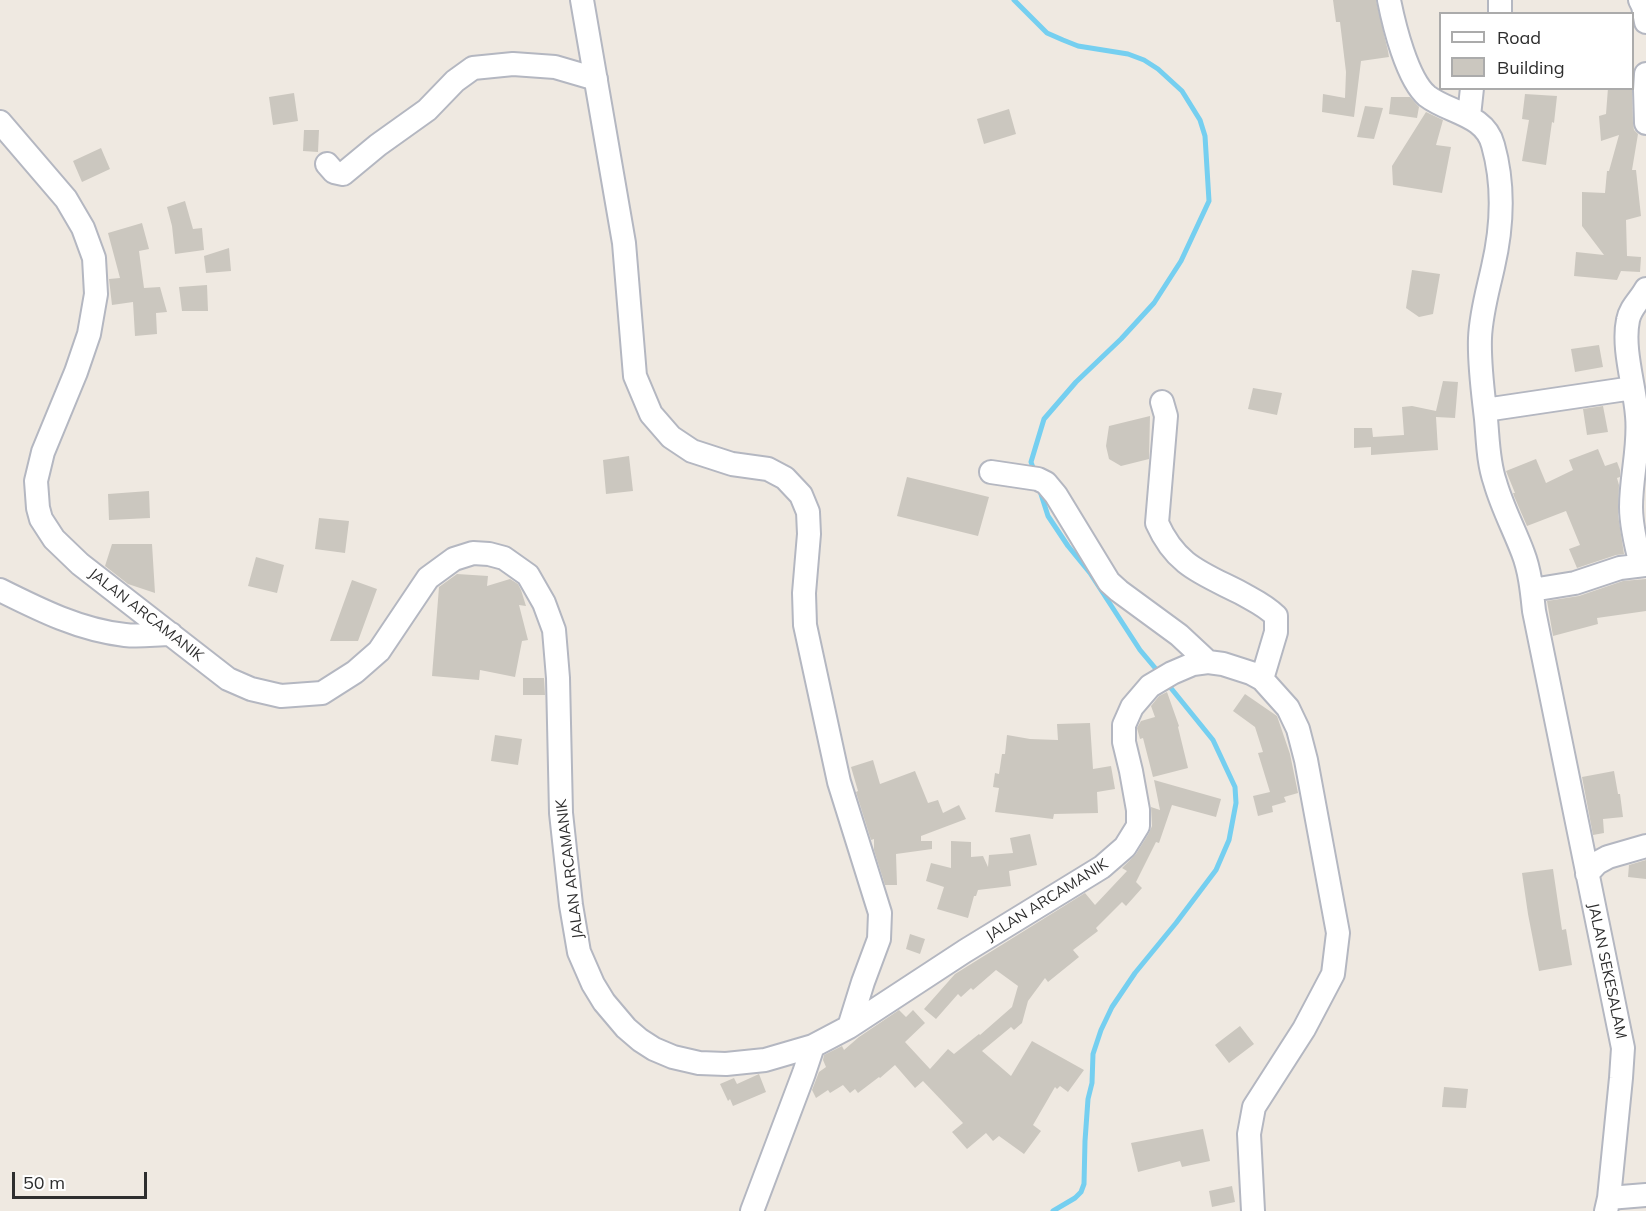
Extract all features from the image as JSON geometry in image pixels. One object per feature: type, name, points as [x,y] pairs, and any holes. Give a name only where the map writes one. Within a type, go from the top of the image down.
[{"type":"street","points":[[582,0],[624,243],[635,376],[651,414],[671,437],[692,451],[732,465],[768,469],[785,478],[801,495],[808,512],[809,534],[804,593],[805,625],[839,782],[880,913],[879,939],[849,1028]]},
{"type":"street","points":[[1389,0],[1406,60],[1416,83],[1427,96],[1450,109],[1469,116],[1472,90]]},
{"type":"street","points":[[1640,0],[1646,21]]},
{"type":"street","points":[[327,164],[334,172],[344,174],[378,145],[427,110],[455,81],[473,68],[513,64],[555,67],[596,79]]},
{"type":"street","points":[[1646,74],[1646,123]]},
{"type":"street","name":"JALAN SEKESALAM","points":[[1469,116],[1484,128],[1493,142],[1499,181],[1498,244],[1483,305],[1480,337],[1481,376],[1490,462],[1506,515],[1524,554],[1623,1048],[1622,1078],[1608,1205]]},
{"type":"street","name":"JALAN ARCAMANIK","points":[[0,122],[66,199],[83,228],[94,258],[96,294],[89,334],[44,452],[36,481],[41,519],[54,539],[80,564],[228,679],[251,689],[281,696],[322,693],[354,672],[379,651],[428,578],[454,559],[473,553],[489,554],[504,558],[528,575],[544,603],[554,630],[558,678],[561,813],[571,905],[579,952],[604,1002],[626,1028],[654,1049],[673,1057],[699,1063],[726,1064],[765,1059],[813,1046],[849,1028],[965,951],[1102,867],[1125,847],[1138,826],[1138,810],[1124,742],[1124,725],[1132,707],[1150,686],[1193,664],[1208,662],[1237,668],[1262,680],[1288,708],[1298,729],[1306,760],[1338,933],[1333,974],[1304,1029],[1254,1107],[1249,1134],[1253,1211]]},
{"type":"street","points":[[1532,590],[1575,583],[1601,573],[1643,565],[1634,539],[1631,509],[1633,472],[1638,443],[1637,415],[1626,336],[1628,319],[1633,306],[1646,289]]},
{"type":"street","points":[[1485,410],[1633,388]]},
{"type":"street","points":[[1162,402],[1166,416],[1157,523],[1163,537],[1175,554],[1191,568],[1266,606],[1276,616],[1276,632],[1262,680]]},
{"type":"street","points":[[991,472],[1038,479],[1046,483],[1056,495],[1109,582],[1179,635],[1208,662]]},
{"type":"street","points":[[0,590],[61,619],[89,629],[126,635],[171,634]]},
{"type":"street","points":[[1587,874],[1597,863],[1608,857],[1646,846]]},
{"type":"street","points":[[752,1211],[813,1046]]},
{"type":"street","points":[[1608,1205],[1646,1195]]},
{"type":"building","points":[[1333,0],[1376,0],[1388,51],[1389,57],[1361,61],[1354,117],[1322,112],[1323,94],[1345,98],[1346,72],[1340,22],[1336,22]]},
{"type":"building","points":[[1608,90],[1632,90],[1633,123],[1634,130],[1638,134],[1632,170],[1636,170],[1641,216],[1626,220],[1627,256],[1641,257],[1640,272],[1621,271],[1617,280],[1574,276],[1576,252],[1604,255],[1582,226],[1582,192],[1605,193],[1607,171],[1609,171],[1619,135],[1601,141],[1599,116],[1606,114]]},
{"type":"building","points":[[294,93],[298,121],[273,125],[269,97]]},
{"type":"building","points":[[1525,94],[1557,96],[1546,165],[1522,161],[1529,120],[1522,119]]},
{"type":"building","points":[[1391,97],[1410,97],[1419,107],[1417,118],[1389,114]]},
{"type":"building","points":[[1365,106],[1383,108],[1374,139],[1357,137]]},
{"type":"building","points":[[1009,109],[1016,134],[984,144],[977,119]]},
{"type":"building","points":[[1426,112],[1443,120],[1436,145],[1451,147],[1442,193],[1393,185],[1392,166]]},
{"type":"building","points":[[304,130],[319,130],[318,152],[303,151]]},
{"type":"building","points":[[101,148],[110,169],[82,182],[73,161]]},
{"type":"building","points":[[185,201],[193,229],[202,228],[204,250],[175,254],[167,207]]},
{"type":"building","points":[[142,223],[149,249],[139,251],[144,288],[160,287],[167,312],[156,313],[157,334],[135,336],[133,302],[112,305],[109,279],[120,278],[108,233]]},
{"type":"building","points":[[229,248],[231,271],[206,273],[204,256]]},
{"type":"building","points":[[1412,270],[1440,274],[1433,314],[1419,317],[1406,308]]},
{"type":"building","points":[[207,285],[208,311],[182,311],[179,287]]},
{"type":"building","points":[[1599,345],[1603,367],[1575,372],[1571,349]]},
{"type":"building","points":[[1443,381],[1458,382],[1455,418],[1436,417],[1438,450],[1371,455],[1371,447],[1354,448],[1354,428],[1372,428],[1373,437],[1404,435],[1402,407],[1412,406],[1436,411]]},
{"type":"building","points":[[1253,388],[1282,393],[1277,415],[1248,409]]},
{"type":"building","points":[[1603,406],[1608,432],[1587,435],[1583,409]]},
{"type":"building","points":[[1150,416],[1149,459],[1121,466],[1109,459],[1106,446],[1109,426]]},
{"type":"building","points":[[1598,449],[1605,466],[1617,462],[1620,470],[1620,477],[1617,478],[1619,485],[1618,515],[1624,554],[1577,568],[1569,549],[1580,545],[1566,511],[1527,526],[1506,471],[1536,459],[1546,483],[1573,470],[1569,460]]},
{"type":"building","points":[[629,456],[633,491],[606,494],[603,460]]},
{"type":"building","points":[[907,477],[989,497],[978,536],[897,516]]},
{"type":"building","points":[[149,491],[150,518],[109,520],[108,494]]},
{"type":"building","points":[[319,518],[349,521],[345,553],[315,549]]},
{"type":"building","points":[[112,544],[152,544],[155,593],[128,584],[105,566]]},
{"type":"building","points":[[256,557],[284,565],[277,593],[248,586]]},
{"type":"building","points":[[457,574],[488,576],[487,586],[510,579],[518,584],[526,606],[519,605],[528,640],[522,641],[515,677],[480,670],[479,680],[432,676],[439,587]]},
{"type":"building","points":[[1646,579],[1646,611],[1597,618],[1598,624],[1553,636],[1547,601],[1579,596],[1623,581]]},
{"type":"building","points":[[352,580],[377,589],[358,641],[330,641]]},
{"type":"building","points":[[523,678],[544,678],[545,695],[523,695]]},
{"type":"building","points":[[1167,692],[1179,726],[1188,768],[1153,777],[1143,738],[1140,739],[1137,728],[1141,721],[1155,717],[1151,706],[1159,696]]},
{"type":"building","points":[[1245,694],[1277,716],[1290,754],[1298,793],[1284,797],[1286,802],[1272,806],[1273,812],[1258,816],[1253,796],[1270,792],[1258,753],[1263,752],[1255,727],[1233,711]]},
{"type":"building","points":[[1090,723],[1093,769],[1111,766],[1115,789],[1097,792],[1098,813],[1054,814],[1053,819],[995,812],[999,788],[993,787],[995,773],[999,774],[1002,754],[1005,754],[1007,735],[1058,740],[1057,724]]},
{"type":"building","points":[[495,735],[522,739],[518,765],[491,761]]},
{"type":"building","points":[[873,760],[880,784],[915,771],[928,803],[938,800],[943,813],[959,805],[966,819],[921,836],[921,841],[932,841],[932,849],[896,854],[897,885],[885,885],[874,850],[874,839],[871,840],[851,767]]},
{"type":"building","points":[[1614,771],[1623,817],[1603,819],[1604,833],[1593,835],[1582,777]]},
{"type":"building","points":[[1154,780],[1221,799],[1216,817],[1172,805],[1159,843],[1156,842],[1136,882],[1142,888],[1126,906],[1122,902],[1096,928],[1098,931],[1073,950],[1079,957],[1048,982],[1045,978],[1028,1001],[1022,1023],[1014,1030],[1011,1027],[982,1051],[1011,1076],[1032,1041],[1084,1070],[1068,1092],[1060,1086],[1057,1089],[1055,1087],[1033,1125],[1041,1131],[1024,1154],[999,1136],[993,1141],[986,1133],[967,1149],[952,1132],[963,1123],[923,1081],[915,1088],[895,1065],[858,1093],[855,1089],[850,1093],[843,1085],[830,1093],[828,1090],[816,1098],[812,1090],[819,1072],[826,1067],[823,1060],[824,1055],[842,1046],[844,1050],[899,1010],[906,1017],[913,1010],[925,1023],[905,1042],[930,1069],[948,1049],[954,1054],[1012,1007],[1018,986],[996,970],[973,990],[971,988],[961,997],[958,994],[936,1019],[924,1009],[955,974],[1085,893],[1095,905],[1127,871],[1122,868],[1136,854],[1149,833],[1152,826],[1151,807],[1160,810]]},
{"type":"building","points":[[1030,834],[1037,865],[1009,871],[1011,886],[978,890],[968,918],[937,909],[944,887],[926,881],[931,863],[951,868],[951,841],[971,842],[971,857],[983,856],[988,867],[989,855],[1013,853],[1010,838]]},
{"type":"building","points":[[1646,860],[1646,879],[1628,877],[1629,865]]},
{"type":"building","points":[[1553,869],[1562,930],[1566,929],[1572,965],[1539,971],[1522,873]]},
{"type":"building","points":[[910,934],[925,939],[920,954],[906,949]]},
{"type":"building","points":[[1240,1026],[1254,1044],[1229,1063],[1215,1045]]},
{"type":"building","points":[[759,1074],[766,1092],[733,1106],[720,1084],[734,1078],[737,1084]]},
{"type":"building","points":[[1444,1087],[1468,1089],[1466,1108],[1442,1107]]},
{"type":"building","points":[[1203,1129],[1210,1161],[1182,1167],[1180,1161],[1138,1172],[1131,1143]]},
{"type":"building","points":[[1232,1186],[1235,1202],[1212,1207],[1209,1191]]},
{"type":"waterway","points":[[1014,0],[1047,33],[1078,46],[1128,54],[1144,60],[1158,69],[1182,91],[1200,120],[1205,136],[1209,201],[1181,261],[1154,303],[1121,339],[1076,382],[1044,419],[1031,462],[1035,473]]},
{"type":"waterway","points":[[1040,491],[1048,516],[1090,573],[1140,650],[1161,675]]},
{"type":"waterway","points":[[1053,1211],[1075,1198],[1081,1192],[1084,1184],[1088,1099],[1092,1083],[1093,1054],[1101,1030],[1112,1007],[1135,973],[1216,870],[1229,840],[1236,803],[1235,787],[1213,740],[1166,682]]}]
